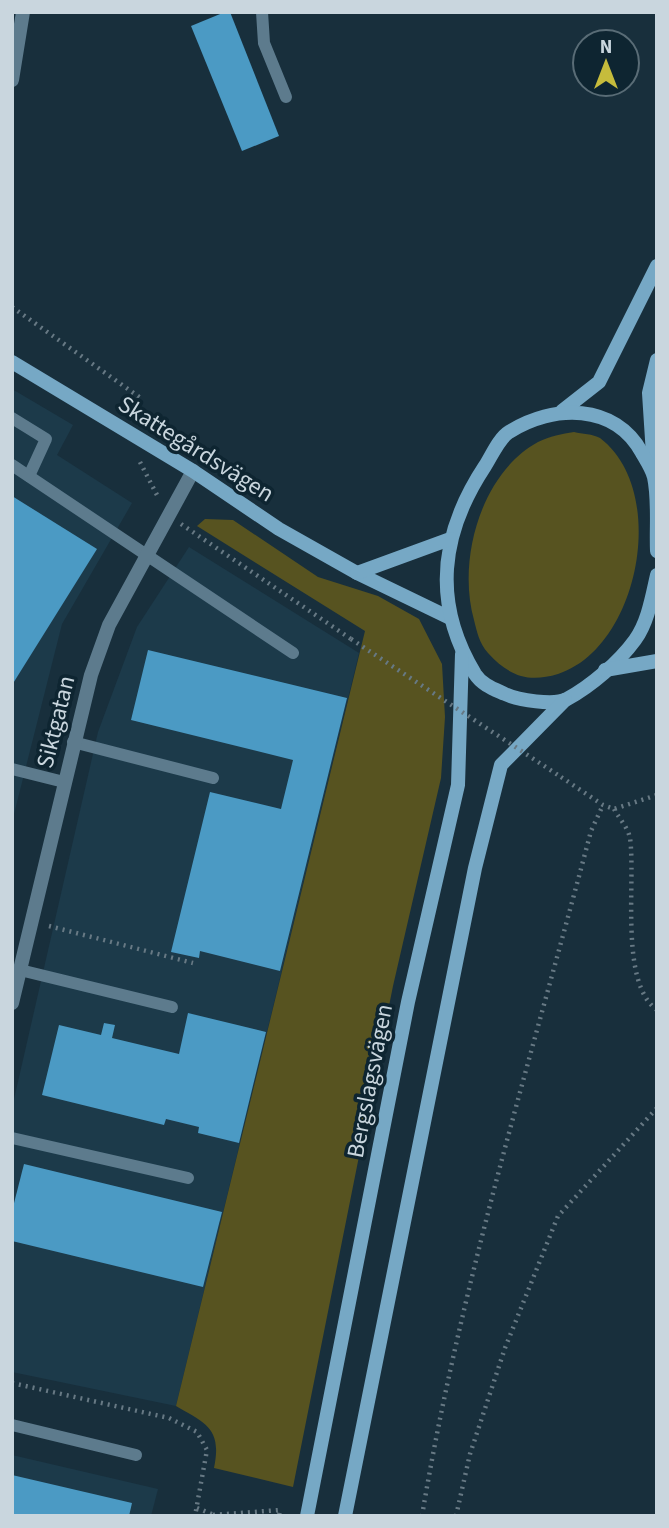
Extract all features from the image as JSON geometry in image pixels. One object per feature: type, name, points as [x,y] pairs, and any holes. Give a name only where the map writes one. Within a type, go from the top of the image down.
[{"type":"main road","name":"Bergslagsvägen","points":[[565,700],[518,700],[479,681],[463,654],[450,618],[446,592],[450,539],[466,495],[507,433],[562,411],[599,382],[657,266]]},
{"type":"main road","name":"Bergslagsvägen","points":[[657,360],[649,393],[657,551]]},
{"type":"main road","name":"Skattegårdsvägen","points":[[12,362],[193,471],[279,530],[357,573],[450,618]]},
{"type":"main road","name":"Bergslagsvägen","points":[[562,411],[594,414],[618,425],[634,439],[654,475]]},
{"type":"main road","points":[[357,573],[450,539]]},
{"type":"main road","points":[[345,1516],[472,881],[501,765],[565,700],[606,670],[636,639],[654,609],[657,575]]},
{"type":"main road","name":"Bergslagsvägen","points":[[307,1516],[408,1002],[458,785],[463,654]]},
{"type":"main road","points":[[606,670],[657,662]]},
{"type":"street","points":[[12,80],[23,12]]},
{"type":"street","name":"Siktgatan","points":[[12,1003],[91,676],[109,625],[167,514],[193,471]]},
{"type":"lane","points":[[262,12],[264,43],[286,97]]},
{"type":"lane","points":[[12,418],[46,439],[29,476]]},
{"type":"lane","points":[[12,465],[293,653]]},
{"type":"lane","points":[[74,742],[213,778]]},
{"type":"lane","points":[[12,769],[64,782]]},
{"type":"lane","points":[[20,970],[172,1007]]},
{"type":"lane","points":[[12,1138],[188,1178]]},
{"type":"lane","points":[[12,1425],[136,1455]]},
{"type":"path","points":[[167,514],[267,585],[603,805],[614,809],[657,795]]},
{"type":"path","points":[[422,1516],[439,1415],[472,1281],[591,831],[603,805]]},
{"type":"path","points":[[614,809],[629,835],[635,961],[640,987],[648,1004],[657,1010]]},
{"type":"path","points":[[32,921],[193,963]]},
{"type":"path","points":[[456,1516],[470,1454],[505,1348],[558,1216],[657,1108]]},
{"type":"path","points":[[12,1383],[169,1418],[197,1432],[207,1450],[195,1516]]},
{"type":"path","points":[[197,1508],[213,1515],[280,1510],[279,1516]]},
{"type":"shaded area","points":[[12,389],[73,425],[57,455],[132,503],[62,624],[12,822]]},
{"type":"shaded area","points":[[574,432],[600,438],[621,462],[634,493],[639,528],[636,565],[626,601],[609,633],[586,658],[558,674],[547,677],[520,676],[488,653],[477,633],[470,596],[472,545],[488,496],[518,456],[538,442]]},
{"type":"shaded area","points":[[205,519],[233,520],[318,577],[378,596],[419,619],[442,664],[445,717],[441,778],[393,986],[293,1487],[214,1468],[216,1444],[210,1429],[176,1406],[365,631],[197,526]]},
{"type":"shaded area","points":[[189,547],[359,653],[176,1406],[12,1372],[12,1108],[98,732],[137,627]]},
{"type":"shaded area","points":[[12,1455],[158,1489],[151,1516],[12,1516]]},
{"type":"building","points":[[230,12],[279,136],[242,151],[191,26]]},
{"type":"building","points":[[12,496],[97,549],[12,685]]},
{"type":"building","points":[[148,650],[347,698],[280,971],[200,951],[199,958],[171,952],[210,792],[281,809],[293,760],[131,720]]},
{"type":"building","points":[[188,1013],[266,1032],[239,1143],[198,1133],[199,1127],[166,1119],[164,1125],[42,1095],[59,1025],[101,1035],[104,1023],[115,1025],[112,1038],[179,1054]]},
{"type":"building","points":[[24,1164],[222,1212],[203,1287],[12,1241],[12,1211]]},
{"type":"building","points":[[12,1475],[132,1503],[129,1516],[12,1516]]}]
